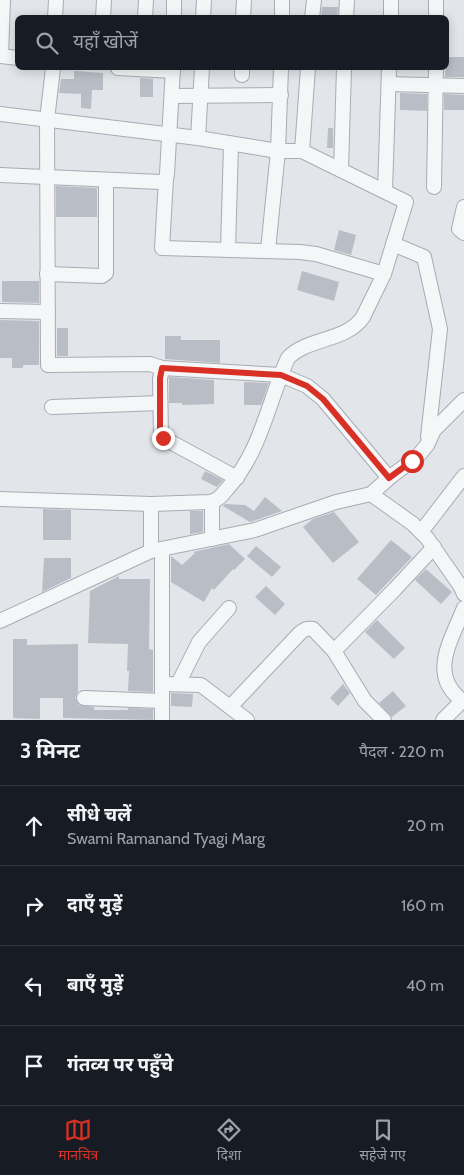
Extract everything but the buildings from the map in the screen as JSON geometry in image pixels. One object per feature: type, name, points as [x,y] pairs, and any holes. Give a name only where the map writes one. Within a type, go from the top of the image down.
[{"type":"street","points":[[3,0],[0,56],[15,58]]},
{"type":"street","points":[[55,15],[56,0]]},
{"type":"street","points":[[102,15],[104,0]]},
{"type":"street","points":[[145,15],[146,0]]},
{"type":"street","points":[[174,0],[174,15]]},
{"type":"street","points":[[203,15],[204,0]]},
{"type":"street","points":[[243,15],[244,0]]},
{"type":"street","points":[[282,0],[282,15]]},
{"type":"street","points":[[312,15],[314,0]]},
{"type":"street","points":[[346,15],[347,0]]},
{"type":"street","points":[[391,0],[391,15]]},
{"type":"street","points":[[436,0],[436,15]]},
{"type":"street","points":[[54,70],[47,120],[48,365],[150,364],[162,368],[281,375],[307,386],[323,399],[389,478]]},
{"type":"street","points":[[173,70],[162,248],[300,252],[316,254],[384,274]]},
{"type":"street","points":[[198,138],[202,70]]},
{"type":"street","points":[[268,250],[278,151],[281,70]]},
{"type":"street","points":[[302,151],[308,70]]},
{"type":"street","points":[[340,170],[344,70]]},
{"type":"street","points":[[385,191],[390,70]]},
{"type":"street","points":[[434,188],[436,70]]},
{"type":"street","points":[[389,84],[464,86]]},
{"type":"street","points":[[172,96],[281,95]]},
{"type":"street","points":[[0,114],[198,138],[278,151],[302,151],[406,202],[384,274],[359,323],[351,329],[296,350],[288,358],[262,431],[237,478],[217,500],[212,502],[151,504],[0,499]]},
{"type":"street","points":[[228,249],[230,144]]},
{"type":"street","points":[[0,175],[154,183],[166,179]]},
{"type":"street","points":[[47,274],[102,276],[106,273],[106,180]]},
{"type":"street","points":[[464,207],[458,229],[464,233]]},
{"type":"street","points":[[393,244],[424,257],[440,329],[428,445]]},
{"type":"street","points":[[0,311],[48,312]]},
{"type":"street","points":[[162,368],[160,378],[160,430],[163,438],[237,478]]},
{"type":"street","points":[[0,621],[157,550],[255,530],[336,502],[372,494],[389,478],[418,456],[428,445],[434,430],[464,400]]},
{"type":"street","points":[[52,407],[160,403]]},
{"type":"street","points":[[421,532],[464,476]]},
{"type":"street","points":[[372,494],[394,509],[434,546],[464,594]]},
{"type":"street","points":[[212,502],[212,539]]},
{"type":"street","points":[[151,509],[157,550],[162,720]]},
{"type":"street","points":[[334,651],[434,546]]},
{"type":"street","points":[[178,684],[199,642],[229,608]]},
{"type":"street","points":[[443,720],[463,702],[446,683],[444,670],[450,639],[464,608]]},
{"type":"street","points":[[230,707],[303,630],[309,628],[313,629],[334,651],[365,701],[384,720]]},
{"type":"street","points":[[162,684],[201,685],[247,720]]},
{"type":"street","points":[[84,698],[162,701]]},
{"type":"route","points":[[163,438],[160,430],[160,378],[162,368],[281,375],[315,391],[389,478],[412,461]]}]
